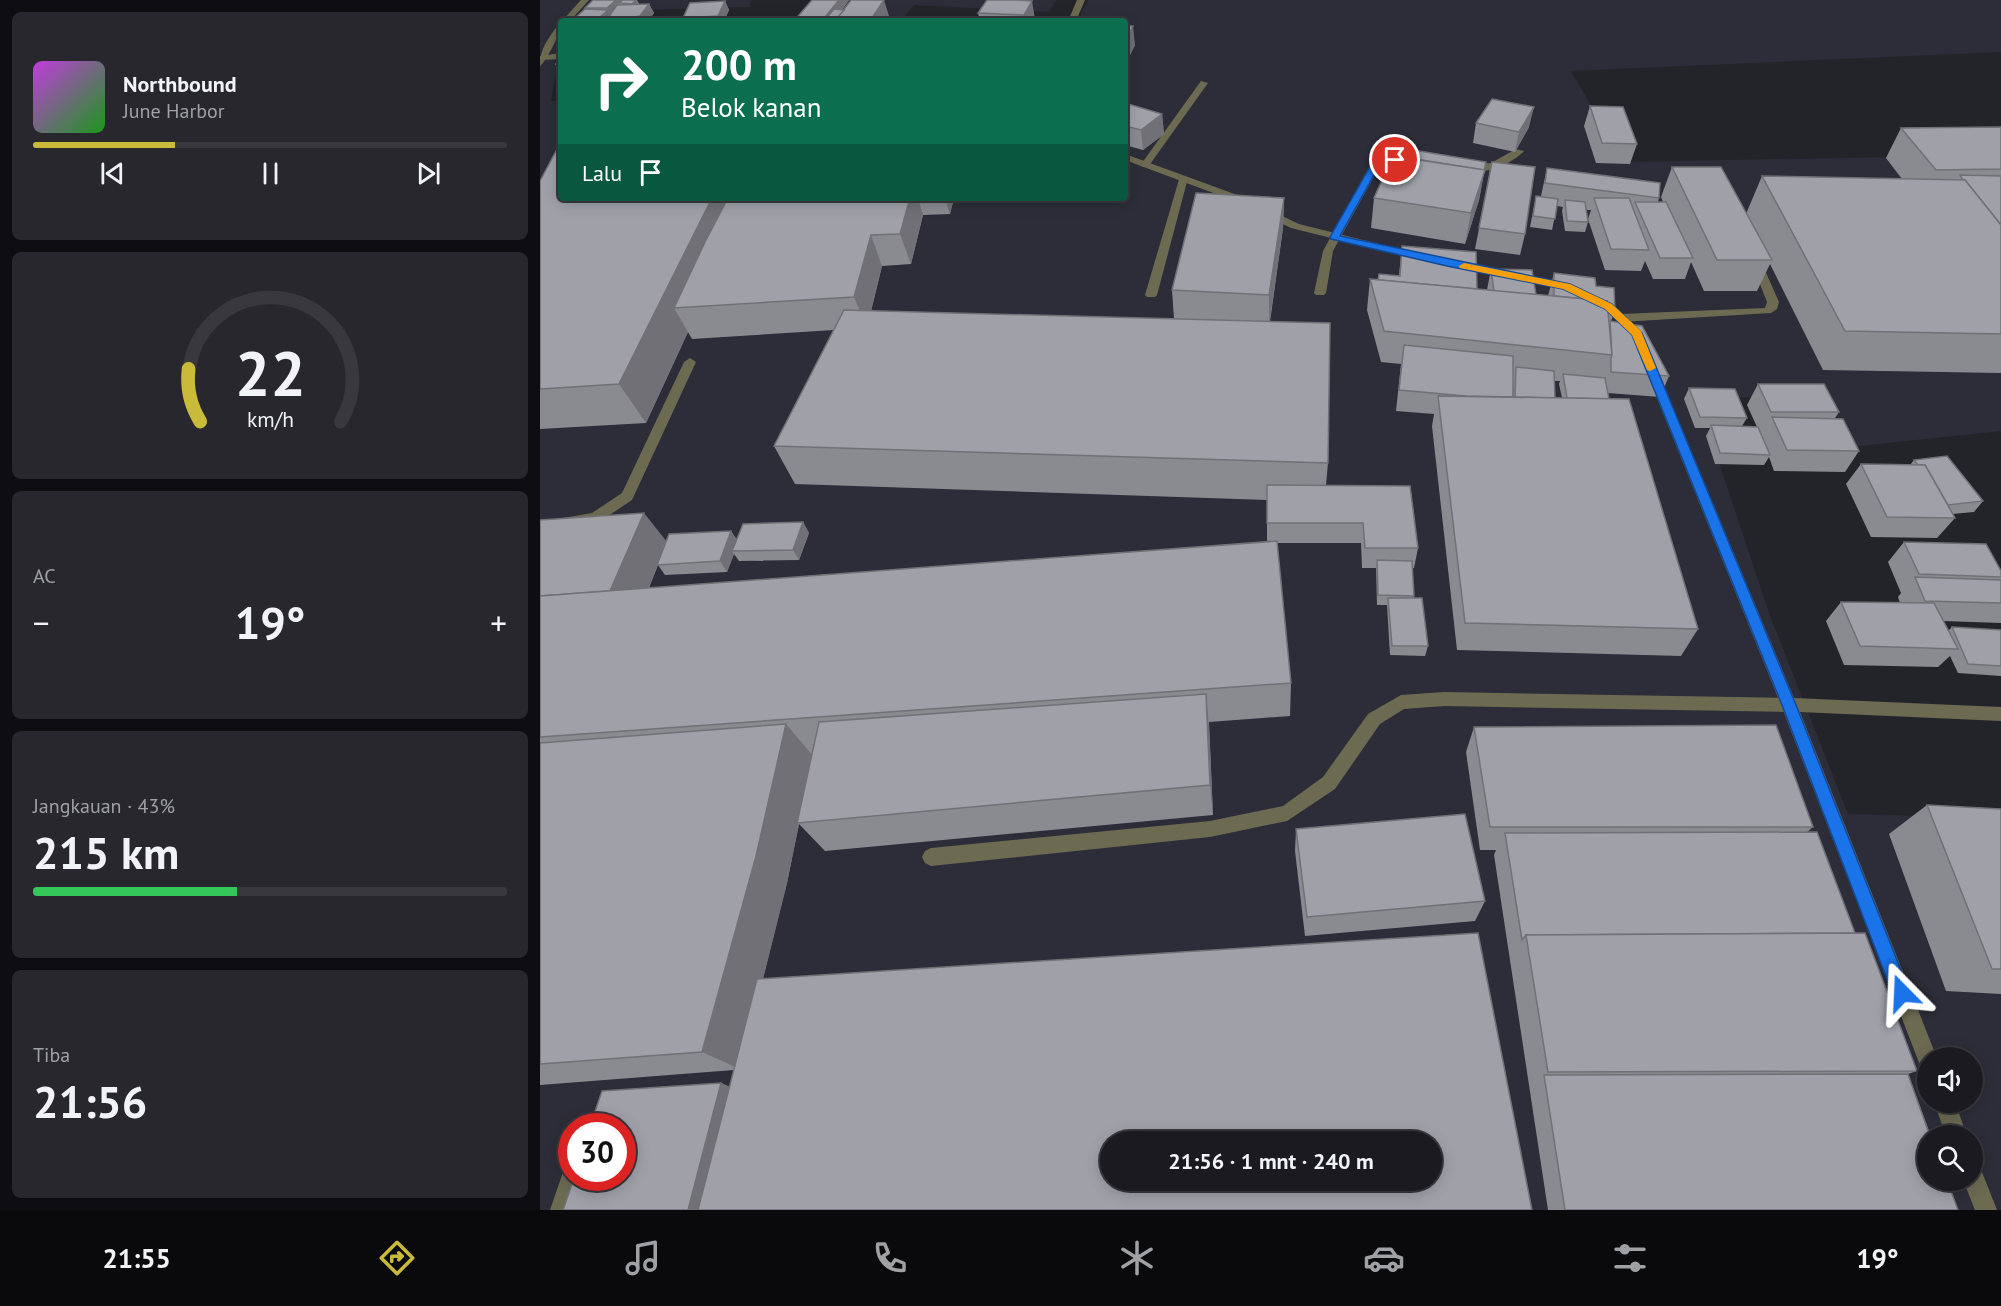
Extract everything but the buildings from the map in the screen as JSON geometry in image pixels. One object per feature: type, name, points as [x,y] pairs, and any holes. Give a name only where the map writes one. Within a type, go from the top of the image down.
[{"type":"street","points":[[569,18],[585,0]]},
{"type":"street","points":[[1073,18],[1081,0]]},
{"type":"street","points":[[558,30],[544,46],[541,60],[558,57]]},
{"type":"street","points":[[1145,165],[1204,83]]},
{"type":"street","points":[[1457,166],[1478,168],[1494,166],[1519,151]]},
{"type":"street","points":[[1128,158],[1236,198],[1294,226],[1442,262],[1566,286],[1608,306],[1637,333],[1789,705],[1923,1047]]},
{"type":"street","points":[[1320,293],[1328,251],[1374,167],[1395,160],[1426,163]]},
{"type":"street","points":[[1151,295],[1183,178]]},
{"type":"street","points":[[1621,318],[1771,309],[1773,302],[1750,247]]},
{"type":"street","points":[[540,527],[581,523],[612,511],[627,496],[690,362]]},
{"type":"street","points":[[931,857],[1210,828],[1287,813],[1329,783],[1374,719],[1401,702],[1444,699],[1789,705],[2001,714]]},
{"type":"street","points":[[561,1210],[567,1191]]},
{"type":"street","points":[[1978,1191],[1986,1210]]},
{"type":"shaded area","points":[[540,0],[751,0],[750,7],[600,11],[592,18],[558,18],[558,72],[551,101],[558,101],[558,201],[1128,201],[1128,18],[1079,18],[1088,0],[2001,0],[2001,52],[1571,71],[1624,162],[2001,155],[2001,431],[1831,449],[1814,399],[1697,396],[1769,613],[1848,814],[2001,818],[2001,1210],[540,1210]]},
{"type":"shaded area","points":[[847,0],[1056,0],[1049,12],[914,5],[904,17],[838,16]]},
{"type":"slow traffic","points":[[1464,266],[1566,286],[1608,306],[1637,333],[1650,368]]},
{"type":"route","points":[[1395,160],[1383,162],[1374,167],[1335,237],[1447,263],[1566,286],[1608,306],[1637,333],[1789,705],[1902,993]]}]
